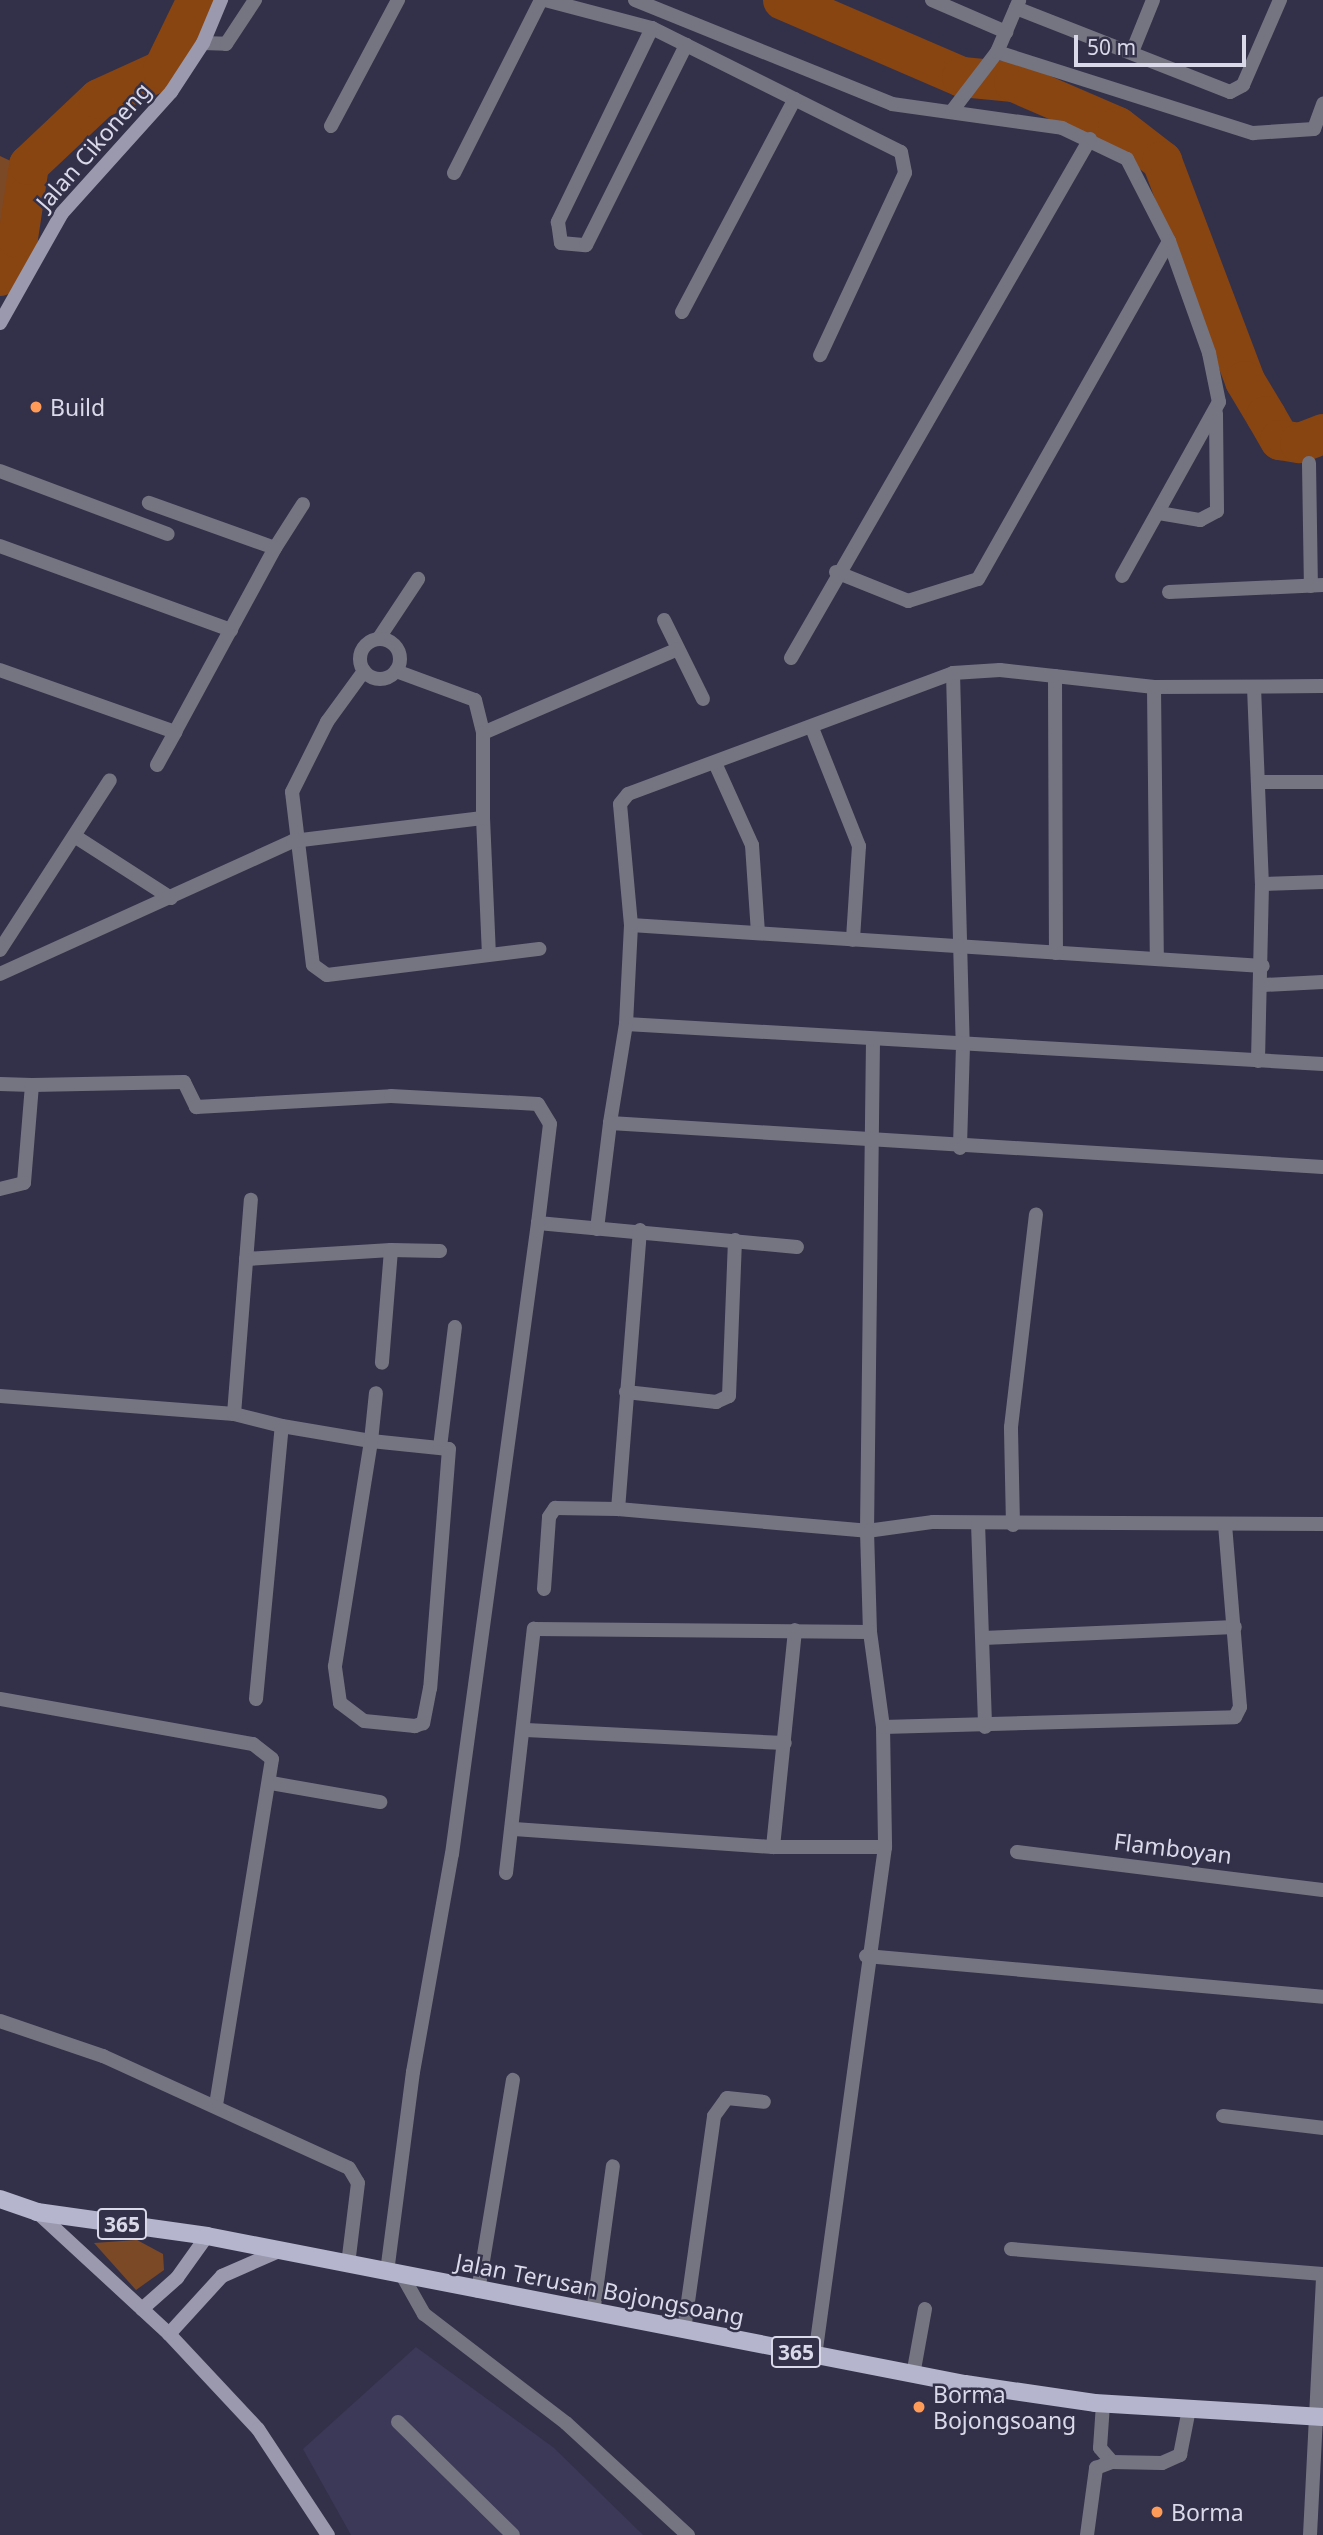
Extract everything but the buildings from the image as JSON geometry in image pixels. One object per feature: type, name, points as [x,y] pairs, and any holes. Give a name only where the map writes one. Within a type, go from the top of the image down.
[{"type":"main road","name":"Jalan Cikoneng","points":[[0,323],[62,213],[171,92],[203,43],[221,0]]},
{"type":"main road","name":"365","points":[[0,2199],[37,2212]]},
{"type":"main road","name":"Jalan Terusan Bojongsoang","points":[[37,2212],[207,2236],[913,2375],[1103,2404],[1320,2417]]},
{"type":"main road","points":[[37,2212],[169,2334],[257,2429],[328,2535]]},
{"type":"main road","points":[[142,2309],[177,2278],[207,2236]]},
{"type":"main road","points":[[169,2334],[222,2276],[280,2250]]},
{"type":"street","points":[[203,43],[226,44],[255,0]]},
{"type":"street","points":[[331,126],[398,0]]},
{"type":"street","points":[[454,173],[543,0],[652,28],[795,99],[901,152],[907,161],[820,355]]},
{"type":"street","points":[[635,0],[892,104],[952,111],[1090,139],[1127,159],[1169,241],[1215,376],[1217,511],[1200,520],[1159,513]]},
{"type":"street","points":[[932,0],[1006,32]]},
{"type":"street","points":[[1132,52],[1153,0]]},
{"type":"street","points":[[952,111],[997,52],[1018,4],[1234,91],[1280,0]]},
{"type":"street","points":[[669,37],[677,16]]},
{"type":"street","points":[[652,28],[558,222],[561,243],[586,245],[686,45]]},
{"type":"street","points":[[997,52],[1252,133],[1318,128],[1323,104]]},
{"type":"street","points":[[682,312],[795,99]]},
{"type":"street","points":[[791,658],[836,572],[1090,139]]},
{"type":"street","points":[[836,572],[908,601],[978,579],[1169,241]]},
{"type":"street","points":[[1122,576],[1216,411]]},
{"type":"street","points":[[1169,592],[1317,585],[1309,463]]},
{"type":"street","points":[[0,471],[168,534]]},
{"type":"street","points":[[149,503],[275,548]]},
{"type":"street","points":[[157,765],[275,548],[303,504]]},
{"type":"street","points":[[0,547],[231,630]]},
{"type":"street","points":[[418,579],[379,638],[360,654],[364,671],[304,762],[292,792],[293,841],[317,971],[327,975],[489,953],[539,949]]},
{"type":"street","points":[[664,620],[703,699]]},
{"type":"street","points":[[379,638],[395,646],[396,671]]},
{"type":"street","points":[[483,733],[678,649]]},
{"type":"street","points":[[0,670],[176,732]]},
{"type":"street","points":[[364,671],[380,679],[396,671],[475,700],[483,733],[483,818],[489,953]]},
{"type":"street","points":[[953,673],[963,1045],[960,1149]]},
{"type":"street","points":[[597,1229],[626,1024],[631,925],[623,797],[953,673],[1055,676],[1154,687],[1323,686]]},
{"type":"street","points":[[1055,676],[1056,953]]},
{"type":"street","points":[[1154,687],[1157,959]]},
{"type":"street","points":[[1254,687],[1263,965],[1258,1061]]},
{"type":"street","points":[[812,728],[859,846],[853,940]]},
{"type":"street","points":[[715,763],[752,845],[758,933]]},
{"type":"street","points":[[0,950],[76,837],[110,780]]},
{"type":"street","points":[[1258,782],[1323,782]]},
{"type":"street","points":[[1,972],[293,841],[483,818]]},
{"type":"street","points":[[76,837],[171,898]]},
{"type":"street","points":[[1262,884],[1323,882]]},
{"type":"street","points":[[631,925],[1263,965]]},
{"type":"street","points":[[1263,985],[1323,982]]},
{"type":"street","points":[[626,1024],[1323,1064]]},
{"type":"street","points":[[815,2356],[866,1956],[885,1847],[883,1727],[870,1632],[867,1531],[873,1040]]},
{"type":"street","points":[[0,1084],[184,1082],[196,1107],[391,1096],[538,1104],[550,1125],[452,1854],[413,2072],[394,2274],[424,2314],[566,2423],[688,2535]]},
{"type":"street","points":[[0,1189],[24,1183],[32,1085]]},
{"type":"street","points":[[610,1123],[872,1144],[1323,1167]]},
{"type":"street","points":[[234,1414],[251,1200]]},
{"type":"street","points":[[1013,1525],[1011,1427],[1035,1214]]},
{"type":"street","points":[[538,1223],[640,1230],[797,1247]]},
{"type":"street","points":[[618,1508],[640,1230]]},
{"type":"street","points":[[626,1392],[716,1402],[729,1396],[735,1240]]},
{"type":"street","points":[[246,1259],[391,1250],[440,1251]]},
{"type":"street","points":[[382,1363],[391,1250]]},
{"type":"street","points":[[440,1447],[455,1327]]},
{"type":"street","points":[[0,1396],[234,1414],[282,1426],[371,1441],[440,1447],[450,1452],[430,1688],[422,1723],[382,1725],[347,1713],[335,1666],[371,1441],[376,1393]]},
{"type":"street","points":[[256,1699],[282,1426]]},
{"type":"street","points":[[544,1589],[549,1517],[555,1508],[618,1508],[867,1531],[978,1522],[1013,1525],[1323,1524]]},
{"type":"street","points":[[978,1522],[985,1727]]},
{"type":"street","points":[[883,1727],[985,1727],[1235,1717],[1240,1707],[1225,1526]]},
{"type":"street","points":[[983,1639],[1235,1627]]},
{"type":"street","points":[[506,1873],[526,1730],[534,1629],[870,1632]]},
{"type":"street","points":[[773,1847],[795,1630]]},
{"type":"street","points":[[0,1699],[253,1744],[272,1759],[271,1783],[216,2104]]},
{"type":"street","points":[[526,1730],[785,1743]]},
{"type":"street","points":[[271,1783],[380,1802]]},
{"type":"street","points":[[514,1829],[773,1847],[885,1847]]},
{"type":"street","name":"Flamboyan","points":[[1017,1852],[1323,1890]]},
{"type":"street","points":[[866,1956],[1323,1997]]},
{"type":"street","points":[[0,2021],[35,2029],[216,2104],[356,2175],[348,2263]]},
{"type":"street","points":[[478,2291],[513,2080]]},
{"type":"street","points":[[684,2330],[714,2116],[727,2098],[764,2102]]},
{"type":"street","points":[[1223,2116],[1323,2128]]},
{"type":"street","points":[[593,2313],[613,2166]]},
{"type":"street","points":[[1011,2249],[1323,2274],[1320,2417],[1310,2535]]},
{"type":"street","points":[[913,2375],[925,2309]]},
{"type":"street","points":[[1103,2404],[1100,2448],[1112,2462]]},
{"type":"street","points":[[1087,2535],[1096,2468],[1112,2462],[1162,2463],[1180,2455],[1189,2409]]},
{"type":"street","points":[[398,2422],[507,2533]]},
{"type":"shaded area","points":[[0,156],[17,164],[21,183],[19,216],[0,254]]},
{"type":"shaded area","points":[[137,2240],[163,2254],[164,2270],[136,2290],[94,2243]]},
{"type":"shaded area","points":[[416,2347],[554,2448],[643,2535],[351,2535],[303,2449]]},
{"type":"waterway","points":[[0,276],[18,238],[29,165],[99,99],[163,70],[197,0]]},
{"type":"waterway","points":[[783,0],[962,77],[1014,82],[1118,127],[1162,161],[1245,381],[1280,440],[1300,443],[1323,434]]},
{"type":"place","name":"Build","points":[[36,407]]},
{"type":"place","name":"Borma Bojongsoang","points":[[919,2407]]},
{"type":"place","name":"Borma","points":[[1157,2512]]}]
